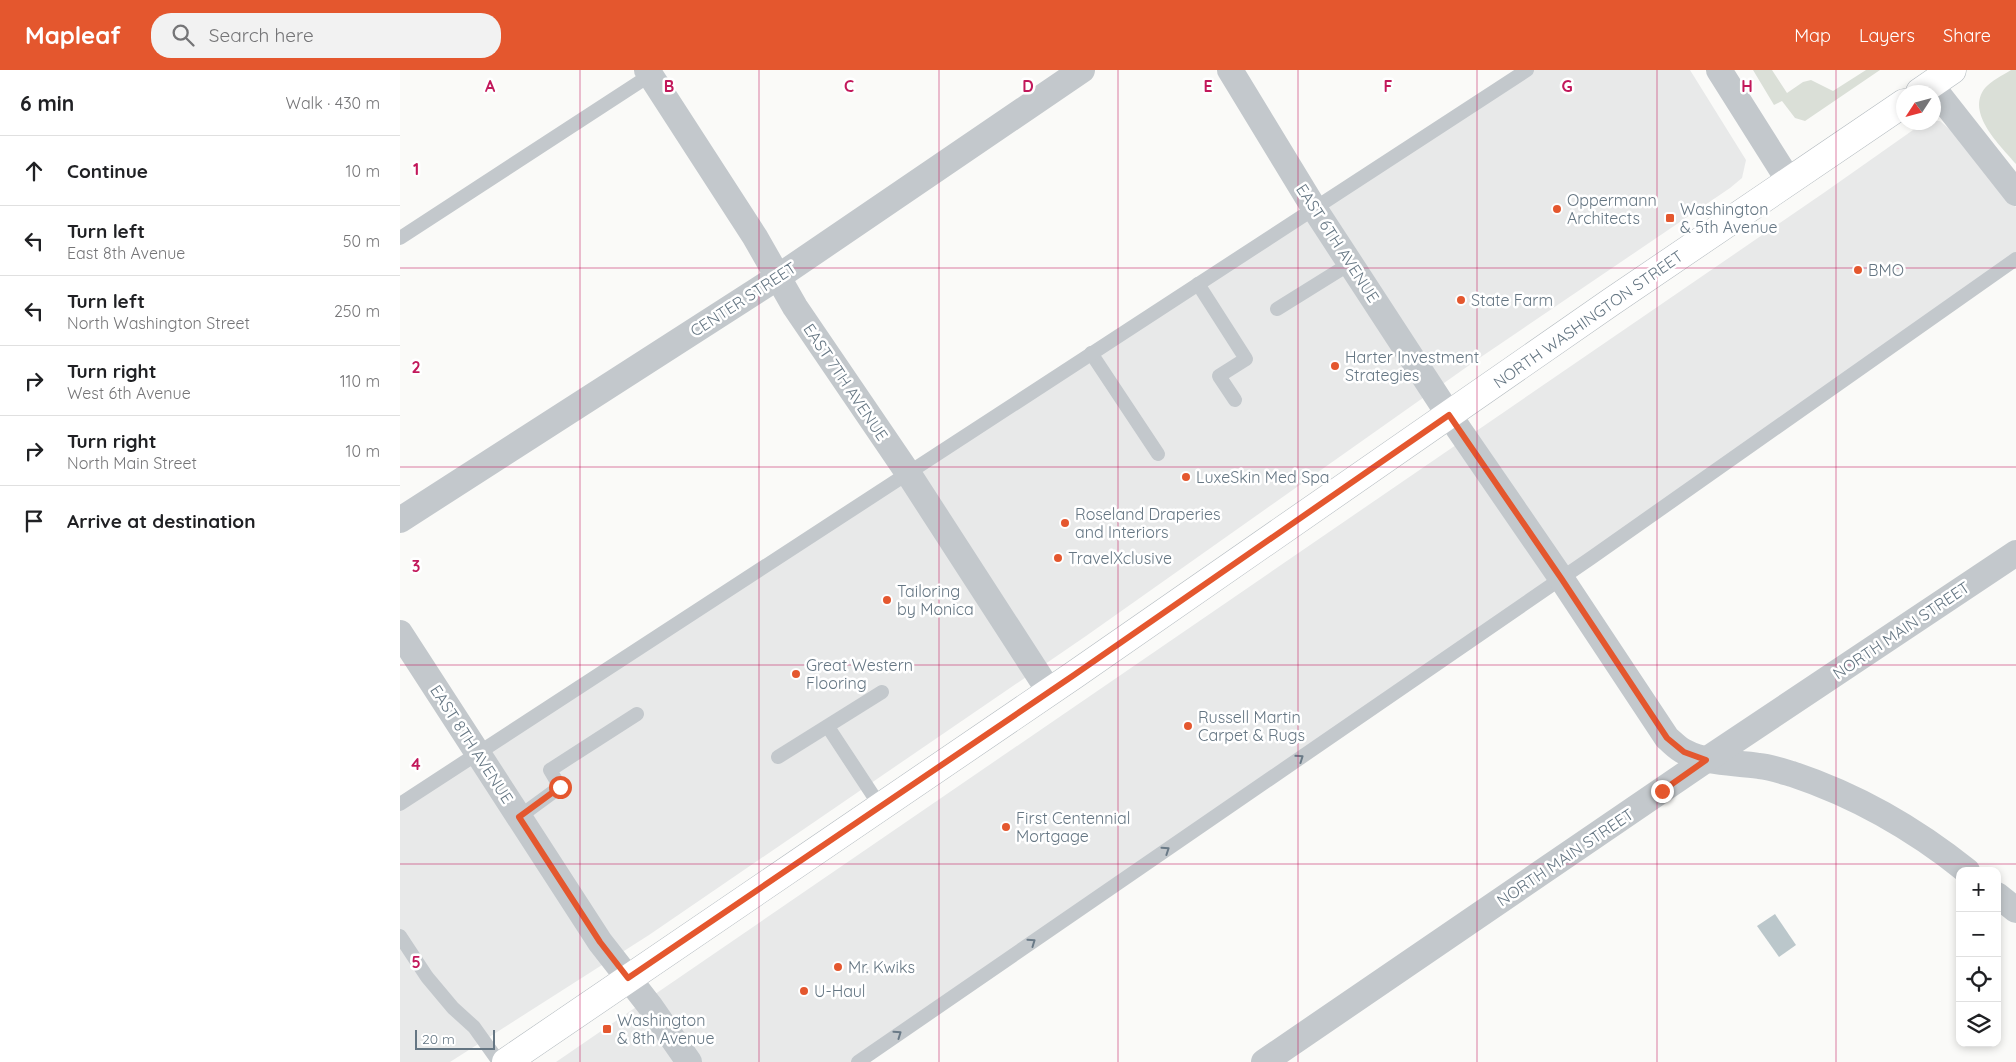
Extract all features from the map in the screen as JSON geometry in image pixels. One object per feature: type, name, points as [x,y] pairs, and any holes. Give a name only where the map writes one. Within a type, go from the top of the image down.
[{"type":"main road","name":"NORTH WASHINGTON STREET","points":[[506,1062],[1896,108]]},
{"type":"street","name":"CENTER STREET","points":[[400,520],[778,277],[1082,70]]},
{"type":"street","name":"EAST 6TH AVENUE","points":[[1230,70],[1314,208],[1449,415],[1561,578],[1667,738],[1684,752],[1706,760],[1760,766],[1816,783],[1852,799],[1896,823],[1926,841],[1962,867]]},
{"type":"street","points":[[1719,70],[1789,181]]},
{"type":"street","name":"EAST 7TH AVENUE","points":[[652,72],[755,237],[799,314],[908,473],[1049,691]]},
{"type":"street","points":[[1934,82],[2016,194]]},
{"type":"street","name":"NORTH MAIN STREET","points":[[1264,1062],[1706,760],[2016,552]]},
{"type":"street","name":"EAST 8TH AVENUE","points":[[400,633],[600,942],[650,1006],[689,1062]]},
{"type":"street","points":[[2001,898],[2016,910]]},
{"type":"lane","points":[[400,804],[1527,70]]},
{"type":"lane","points":[[400,238],[652,72]]},
{"type":"lane","points":[[858,1062],[1561,578],[2016,259]]},
{"type":"lane","points":[[1277,309],[1351,263]]},
{"type":"lane","points":[[1198,284],[1246,359],[1219,376],[1235,400]]},
{"type":"lane","points":[[1092,353],[1158,454]]},
{"type":"lane","points":[[778,757],[882,692]]},
{"type":"lane","points":[[519,817],[560,787],[550,770],[637,714]]},
{"type":"lane","points":[[828,727],[880,806]]},
{"type":"lane","points":[[400,936],[427,977],[453,1008],[474,1027],[499,1062]]},
{"type":"shaded area","points":[[1523,70],[1690,70],[1746,160],[1742,178],[1478,359],[1086,636],[649,935],[450,1062],[400,1062],[400,802]]},
{"type":"shaded area","points":[[1753,70],[1772,70],[1787,93],[1803,82],[1811,80],[1833,91],[1866,70],[1880,70],[1805,121],[1795,118],[1782,101],[1774,105]]},
{"type":"shaded area","points":[[2011,70],[2016,70],[2016,164],[1987,129],[1979,108],[1980,98],[1985,88]]},
{"type":"shaded area","points":[[1941,122],[1954,133],[2016,207],[2016,267],[862,1062],[556,1062],[1913,130],[1941,130]]},
{"type":"shaded area","points":[[1775,914],[1796,945],[1779,957],[1757,926]]},
{"type":"place","name":"Oppermann Architects","points":[[1557,209]]},
{"type":"place","name":"Washington & 5th Avenue","points":[[1670,218]]},
{"type":"place","name":"BMO","points":[[1858,270]]},
{"type":"place","name":"State Farm","points":[[1461,300]]},
{"type":"place","name":"Harter Investment Strategies","points":[[1335,366]]},
{"type":"place","name":"LuxeSkin Med Spa","points":[[1186,477]]},
{"type":"place","name":"Roseland Draperies and Interiors","points":[[1065,523]]},
{"type":"place","name":"TravelXclusive","points":[[1058,558]]},
{"type":"place","name":"Tailoring by Monica","points":[[887,600]]},
{"type":"place","name":"Great Western Flooring","points":[[796,674]]},
{"type":"place","name":"Russell Martin Carpet & Rugs","points":[[1188,726]]},
{"type":"place","name":"First Centennial Mortgage","points":[[1006,827]]},
{"type":"place","name":"Mr. Kwiks","points":[[838,967]]},
{"type":"place","name":"U-Haul","points":[[804,991]]},
{"type":"place","name":"Washington & 8th Avenue","points":[[607,1029]]},
{"type":"route","points":[[560,787],[519,817],[600,942],[628,978],[1074,675],[1449,415],[1561,578],[1667,738],[1684,752],[1706,760],[1662,791]]}]
